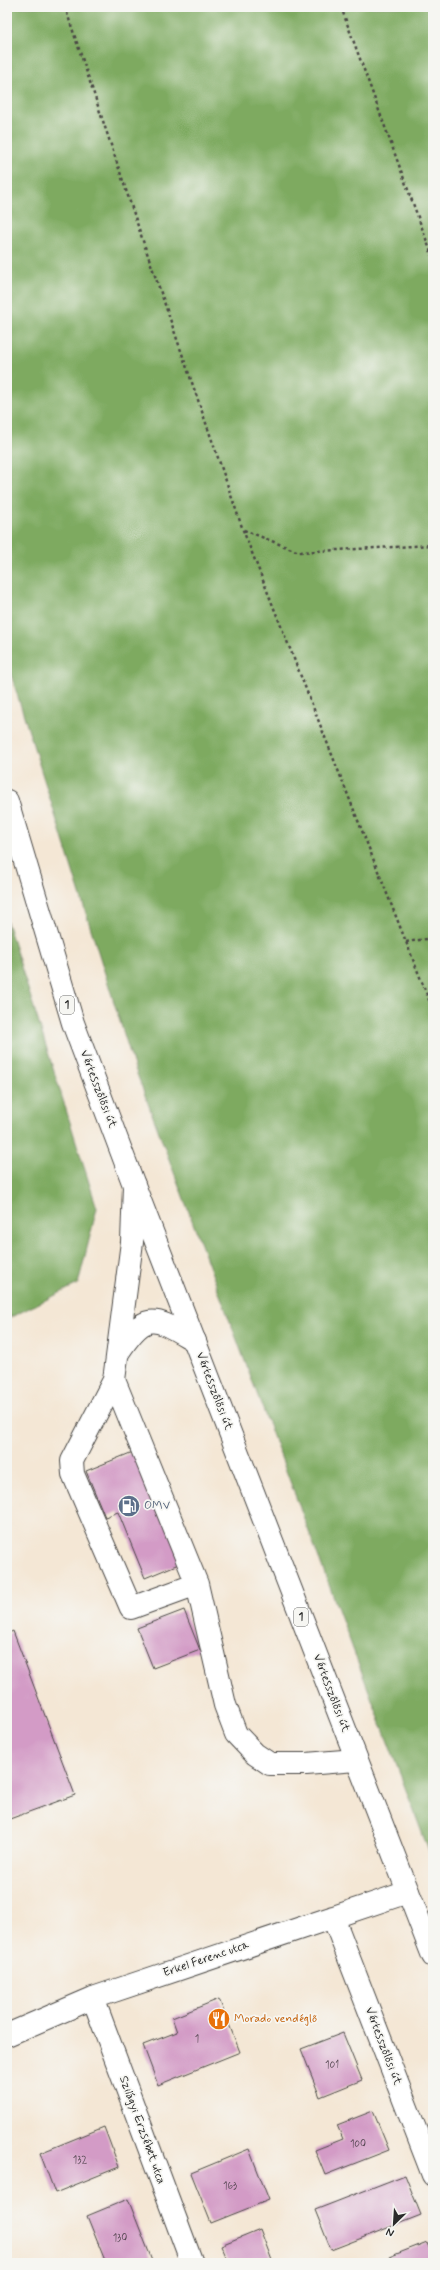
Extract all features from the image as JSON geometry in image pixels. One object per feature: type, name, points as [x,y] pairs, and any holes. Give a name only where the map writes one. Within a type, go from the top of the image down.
[{"type":"main road","name":"Vértesszőlősi út","points":[[10,811],[73,1022],[134,1185],[433,1956]]},
{"type":"main road","points":[[134,1185],[132,1242],[114,1380],[72,1461],[73,1474],[131,1608],[197,1584]]},
{"type":"main road","points":[[118,1354],[133,1331],[148,1322],[164,1323],[195,1341]]},
{"type":"main road","points":[[114,1380],[197,1584],[225,1705],[236,1734],[254,1754],[270,1764],[306,1764],[356,1760]]},
{"type":"main road","name":"Erkel Ferenc utca","points":[[7,2035],[93,1998],[408,1892]]},
{"type":"main road","name":"Vértesszőlősi út","points":[[332,1917],[433,2175]]},
{"type":"main road","name":"Szilágyi Erzsébet utca","points":[[93,1998],[192,2263]]},
{"type":"path","points":[[65,7],[145,248],[243,530],[433,1010]]},
{"type":"path","points":[[340,7],[433,258]]},
{"type":"path","points":[[243,530],[299,552],[433,546]]},
{"type":"path","points":[[406,942],[433,938]]},
{"type":"green space","points":[[7,7],[433,7],[433,1862],[134,1066],[7,662]]},
{"type":"green space","points":[[7,922],[97,1208],[78,1284],[7,1319]]},
{"type":"building","name":"OMV","points":[[150,1445],[181,1563],[145,1578],[118,1512],[105,1517],[86,1471]]},
{"type":"building","points":[[184,1610],[200,1650],[153,1668],[137,1628]]},
{"type":"building","points":[[13,1631],[75,1795],[7,1820],[7,1634]]},
{"type":"building","points":[[219,1999],[240,2052],[158,2085],[143,2045],[177,2032],[172,2018]]},
{"type":"building","points":[[343,2033],[362,2080],[320,2097],[301,2049]]},
{"type":"building","points":[[373,2111],[389,2150],[325,2175],[315,2150],[343,2139],[337,2125]]},
{"type":"building","points":[[104,2127],[119,2167],[55,2193],[40,2153]]},
{"type":"building","points":[[249,2149],[269,2200],[211,2223],[191,2173]]},
{"type":"building","points":[[405,2175],[421,2215],[331,2250],[315,2210]]},
{"type":"building","points":[[128,2199],[152,2260],[146,2263],[106,2263],[87,2216]]},
{"type":"building","points":[[260,2229],[273,2263],[229,2263],[221,2245]]},
{"type":"building","points":[[427,2242],[433,2257],[433,2263],[391,2263],[389,2257]]},
{"type":"place","name":"OMV","points":[[129,1506]]},
{"type":"place","name":"Morado vendéglő","points":[[219,2019]]}]
